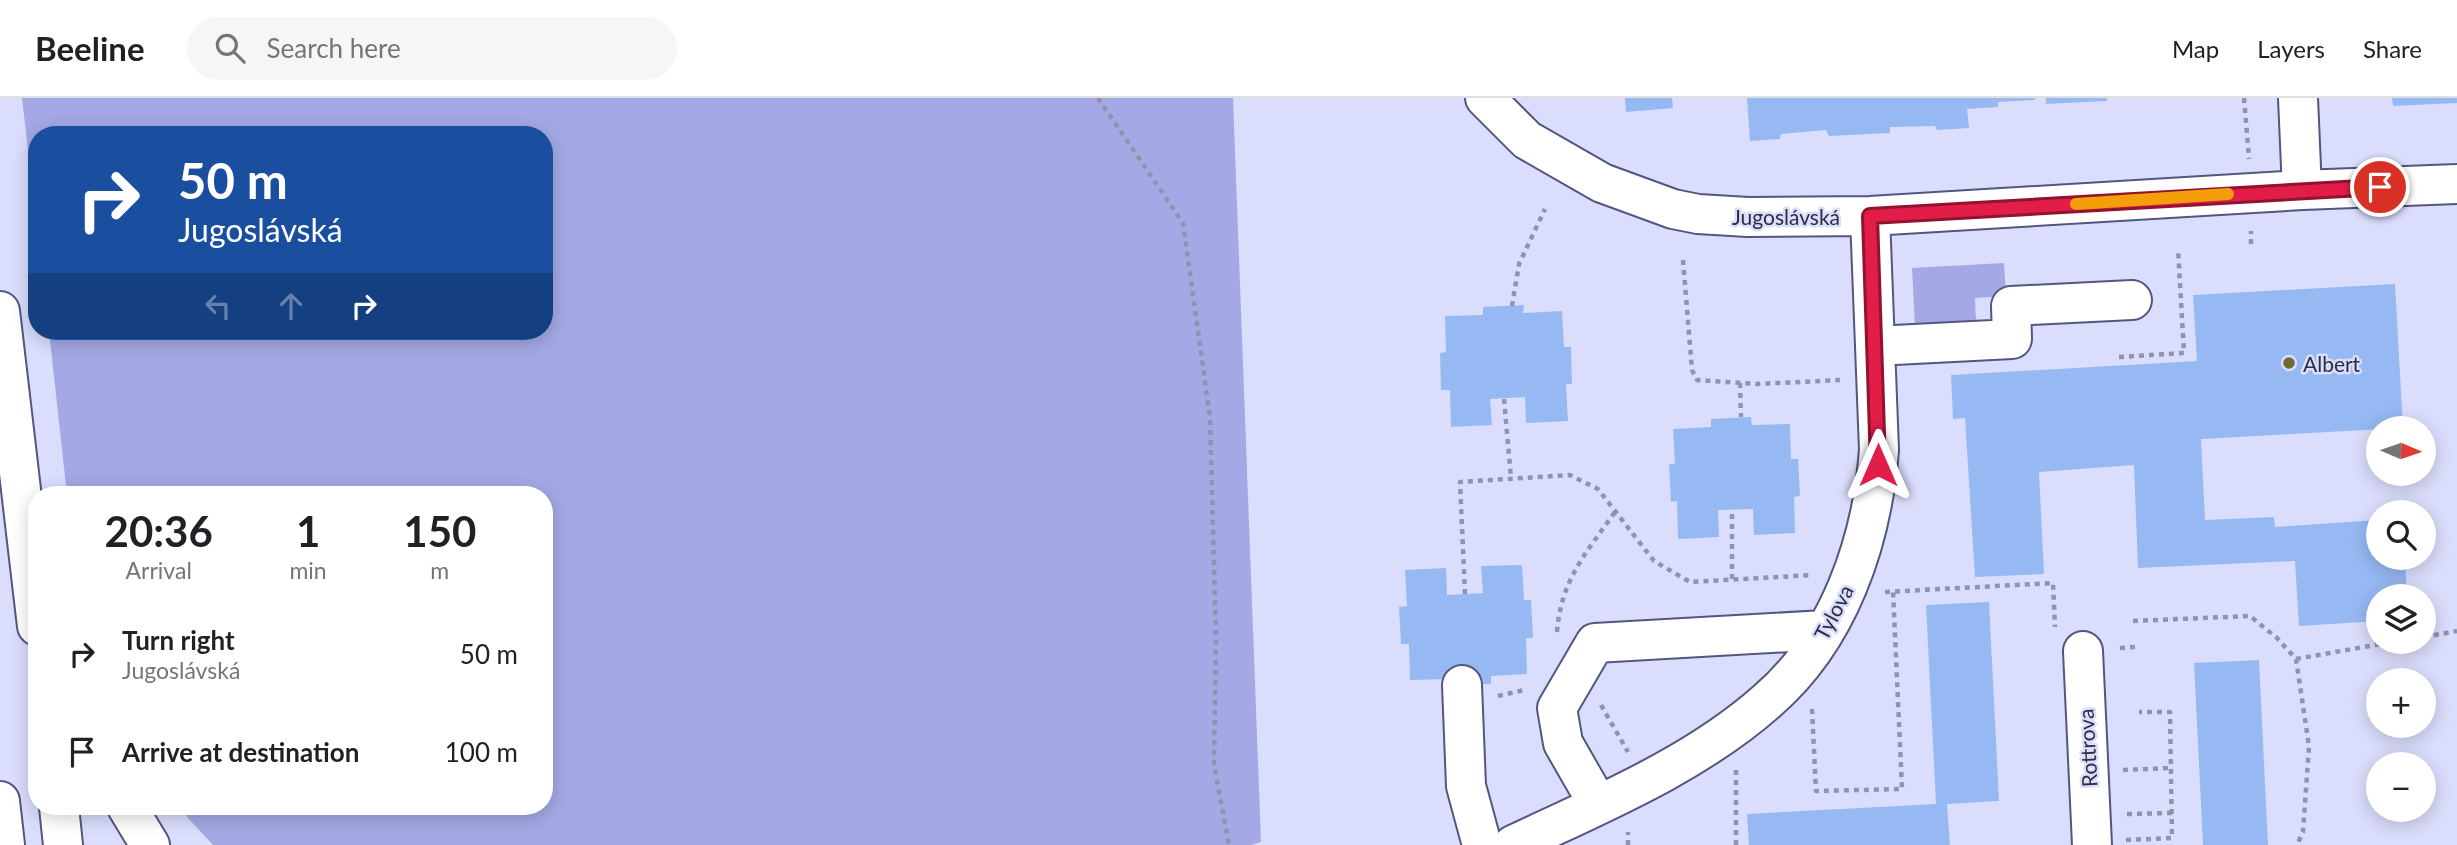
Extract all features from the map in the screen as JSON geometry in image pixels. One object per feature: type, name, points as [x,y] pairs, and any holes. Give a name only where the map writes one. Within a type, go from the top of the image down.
[{"type":"main road","name":"Jugoslávská","points":[[1485,98],[1527,140],[1602,183],[1673,209],[1698,214],[1748,217],[1870,216],[2302,190],[2457,184]]},
{"type":"main road","points":[[2298,98],[2302,190]]},
{"type":"main road","name":"Tylova","points":[[1513,845],[1689,756],[1766,702],[1794,674],[1825,630],[1831,580],[1869,523],[1877,481],[1879,450],[1870,216]]},
{"type":"main road","points":[[1875,346],[2012,339],[2011,306],[2132,300]]},
{"type":"main road","points":[[0,311],[28,537]]},
{"type":"main road","points":[[1598,804],[1563,743],[1557,708],[1595,643],[1825,630]]},
{"type":"main road","name":"Rottrova","points":[[2069,641],[2108,843]]},
{"type":"main road","points":[[1463,694],[1465,786],[1482,845]]},
{"type":"main road","points":[[0,801],[5,845]]},
{"type":"main road","points":[[60,815],[63,845]]},
{"type":"main road","points":[[132,815],[150,845]]},
{"type":"path","points":[[1098,98],[1183,223],[1210,417],[1216,640],[1214,765],[1229,845]]},
{"type":"path","points":[[1512,306],[1519,264],[1545,209]]},
{"type":"path","points":[[2119,357],[2183,353],[2178,249]]},
{"type":"path","points":[[1683,260],[1692,370],[1697,380],[1757,384],[1852,379]]},
{"type":"path","points":[[1740,383],[1741,417]]},
{"type":"path","points":[[1504,398],[1511,478]]},
{"type":"path","points":[[1465,594],[1460,482],[1570,475],[1598,489],[1654,561],[1690,582],[1732,579],[1831,580],[1869,593],[2053,583],[2069,641]]},
{"type":"path","points":[[1732,510],[1732,579]]},
{"type":"path","points":[[1557,642],[1558,614],[1572,573],[1615,512]]},
{"type":"path","points":[[1811,699],[1816,791],[1902,789],[1894,591]]},
{"type":"path","points":[[2133,621],[2250,616],[2277,638],[2296,659],[2309,746],[2303,832],[2297,845]]},
{"type":"path","points":[[2436,635],[2457,631]]},
{"type":"path","points":[[2296,659],[2366,647]]},
{"type":"path","points":[[1463,694],[1554,684],[1599,701],[1630,758]]},
{"type":"path","points":[[2108,843],[2172,838],[2170,712],[2140,712]]},
{"type":"path","points":[[1736,762],[1736,845]]},
{"type":"path","points":[[2110,770],[2171,768]]},
{"type":"path","points":[[2123,815],[2172,813]]},
{"type":"shaded area","points":[[22,98],[1233,98],[1261,842],[1251,845],[213,845],[186,815],[553,815],[553,486],[66,486],[50,340],[553,340],[553,126],[28,126],[28,150]]},
{"type":"shaded area","points":[[2004,263],[2006,296],[1975,298],[1976,324],[1915,327],[1912,268]]},
{"type":"building","points":[[1625,98],[1672,98],[1673,108],[1626,112]]},
{"type":"building","points":[[1747,98],[2035,100],[1998,102],[1998,107],[1967,109],[1969,128],[1937,130],[1935,126],[1890,127],[1890,133],[1829,136],[1826,130],[1781,134],[1780,139],[1750,141]]},
{"type":"building","points":[[2046,98],[2107,98],[2107,101],[2046,104]]},
{"type":"building","points":[[2392,98],[2457,98],[2457,103],[2393,106]]},
{"type":"building","points":[[2395,284],[2402,416],[2366,416],[2366,430],[2201,439],[2205,520],[2274,517],[2275,527],[2366,521],[2366,570],[2406,570],[2406,584],[2366,584],[2366,622],[2299,626],[2295,561],[2138,568],[2134,465],[2039,472],[2044,574],[1975,577],[1965,418],[1953,419],[1951,375],[2197,361],[2193,295]]},
{"type":"building","points":[[1524,305],[1523,313],[1562,311],[1564,347],[1571,347],[1572,384],[1566,384],[1568,421],[1526,423],[1525,397],[1490,399],[1492,425],[1451,427],[1450,390],[1441,390],[1440,353],[1446,352],[1445,316],[1483,315],[1483,307]]},
{"type":"building","points":[[1751,417],[1752,425],[1790,424],[1791,459],[1798,459],[1800,496],[1794,497],[1795,533],[1754,535],[1753,509],[1718,510],[1719,537],[1678,539],[1677,501],[1671,502],[1669,464],[1675,464],[1673,429],[1711,427],[1711,419]]},
{"type":"building","points":[[1522,565],[1524,600],[1531,600],[1533,638],[1526,638],[1527,674],[1491,676],[1491,684],[1449,685],[1449,679],[1410,680],[1409,644],[1401,644],[1399,607],[1407,606],[1405,570],[1446,568],[1447,595],[1483,593],[1481,566]]},
{"type":"building","points":[[1989,602],[1999,801],[1947,804],[1950,845],[1749,845],[1747,814],[1936,804],[1926,605]]},
{"type":"building","points":[[2259,660],[2268,845],[2203,845],[2194,663]]},
{"type":"slow traffic","points":[[2076,204],[2228,194]]},
{"type":"place","name":"Albert","points":[[2289,363]]},
{"type":"route","points":[[1878,465],[1870,216],[2380,187]]}]
